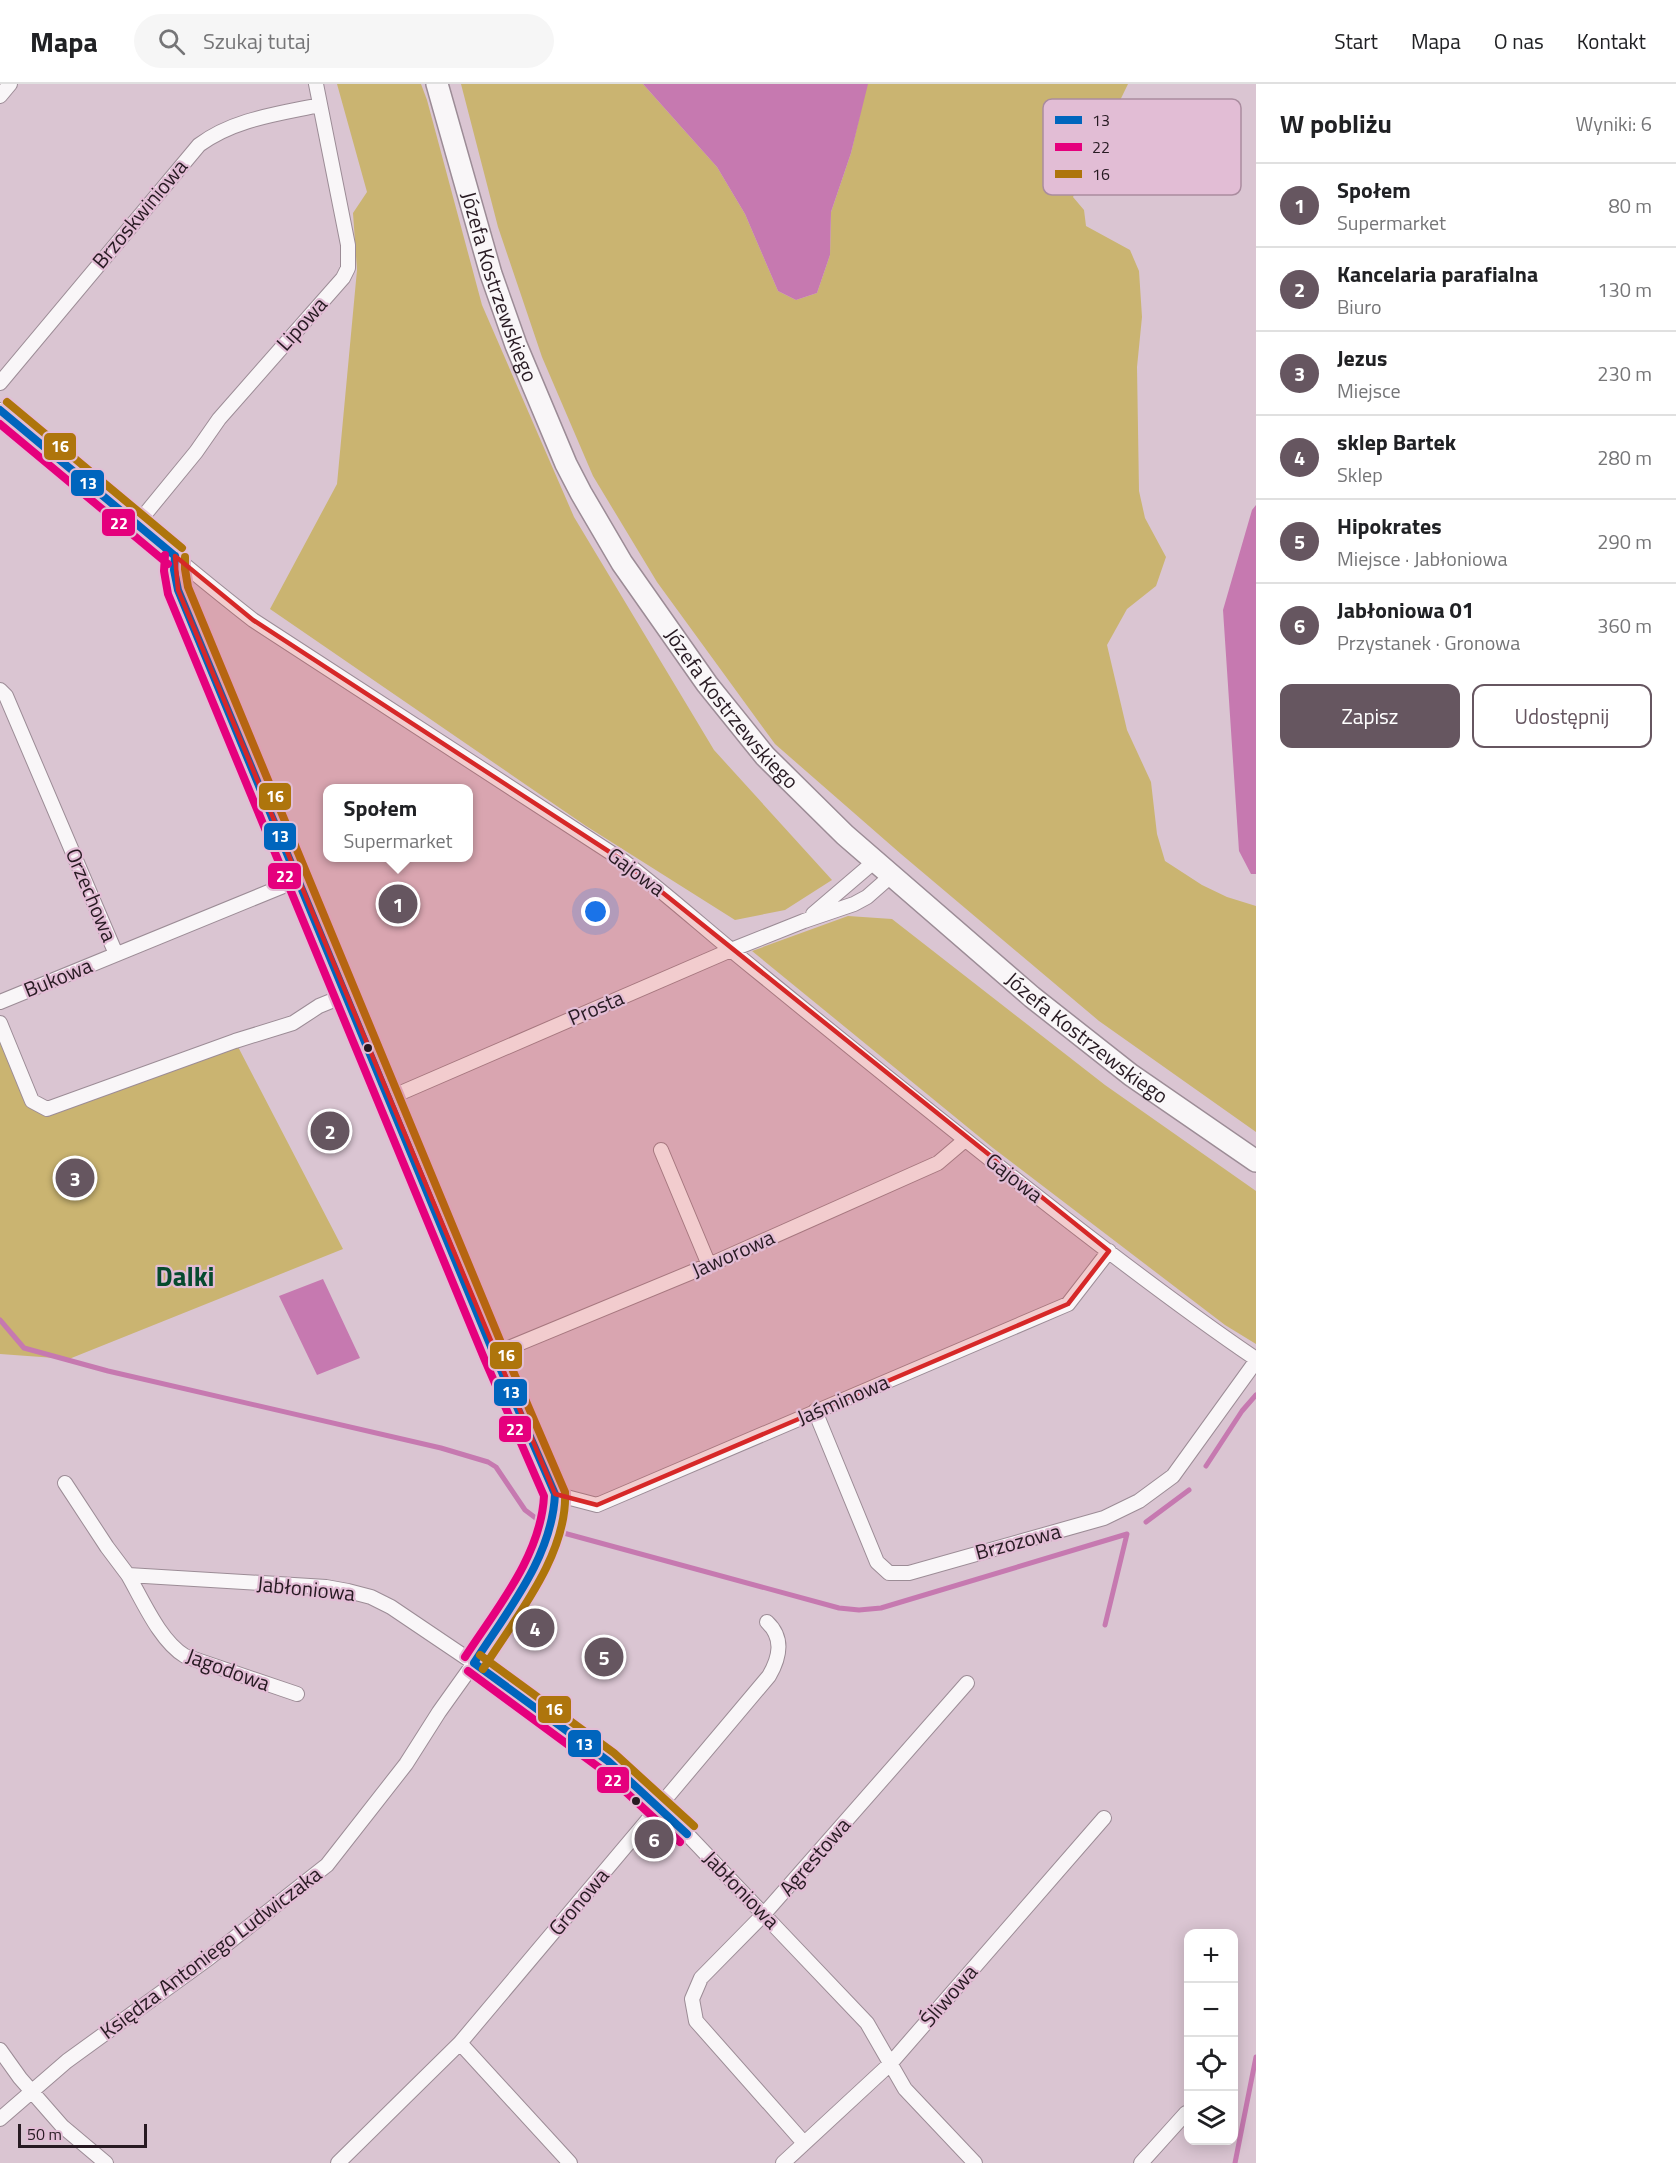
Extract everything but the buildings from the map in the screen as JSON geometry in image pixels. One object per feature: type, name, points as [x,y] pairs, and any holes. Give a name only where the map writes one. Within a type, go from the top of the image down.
[{"type":"main road","name":"Józefa Kostrzewskiego","points":[[437,84],[471,208],[516,345],[580,493],[622,563],[745,733],[819,810],[1032,997],[1161,1097],[1256,1161]]},
{"type":"street","points":[[0,96],[10,84]]},
{"type":"street","name":"Lipowa","points":[[137,524],[196,452],[219,419],[330,292],[348,268],[348,245],[316,84]]},
{"type":"street","name":"Brzoskwiniowa","points":[[0,383],[199,145],[212,135],[248,121],[320,105]]},
{"type":"street","name":"Gajowa","points":[[0,410],[203,581],[253,620],[622,860],[663,891],[731,950],[965,1140],[1256,1360]]},
{"type":"street","name":"Księdza Antoniego Ludwiczaka","points":[[0,2119],[31,2090],[105,2032],[218,1952],[327,1865],[406,1764],[474,1663],[543,1553],[555,1513],[555,1494],[494,1354],[178,590],[174,570],[175,556]]},
{"type":"street","name":"Orzechowa","points":[[0,690],[6,696],[116,954],[298,880]]},
{"type":"street","name":"Prosta","points":[[804,921],[875,861]]},
{"type":"street","name":"Prosta","points":[[389,1098],[731,950],[854,904],[867,897],[892,875]]},
{"type":"street","name":"Bukowa","points":[[0,1002],[116,954]]},
{"type":"street","points":[[0,1023],[32,1101],[47,1109],[235,1041],[293,1023],[319,1006],[346,995]]},
{"type":"street","name":"Jaworowa","points":[[494,1354],[709,1265],[938,1163],[965,1140]]},
{"type":"street","points":[[661,1150],[709,1265]]},
{"type":"street","name":"Jaśminowa","points":[[555,1494],[597,1505],[1068,1304],[1109,1251]]},
{"type":"street","name":"Brzozowa","points":[[815,1412],[878,1562],[889,1573],[909,1573],[1104,1518],[1139,1501],[1173,1476],[1256,1360]]},
{"type":"street","points":[[65,1483],[128,1575]]},
{"type":"street","name":"Jabłoniowa","points":[[128,1575],[326,1587],[348,1591],[371,1597],[391,1607],[474,1663],[608,1761],[687,1834],[867,2023],[905,2090],[975,2163]]},
{"type":"street","name":"Jagodowa","points":[[128,1575],[175,1650],[185,1656],[297,1694]]},
{"type":"street","name":"Gronowa","points":[[338,2163],[460,2043],[770,1676],[779,1651],[775,1630],[767,1622]]},
{"type":"street","name":"Agrestowa","points":[[804,2144],[696,2021],[692,1999],[701,1978],[764,1914],[967,1683]]},
{"type":"street","name":"Śliwowa","points":[[783,2163],[890,2064],[1104,1818]]},
{"type":"street","points":[[460,2043],[570,2163]]},
{"type":"street","points":[[0,2050],[62,2126],[106,2163]]},
{"type":"street","points":[[1141,2163],[1184,2115]]},
{"type":"highlighted area","points":[[175,556],[253,620],[622,860],[1109,1251],[1068,1304],[597,1505],[555,1494],[178,590]]},
{"type":"shaded area","points":[[337,84],[421,84],[482,305],[574,517],[714,750],[832,880],[785,910],[735,920],[586,826],[270,609],[337,484],[357,270],[353,213],[367,192]]},
{"type":"shaded area","points":[[461,84],[643,84],[717,167],[745,214],[778,291],[796,300],[817,293],[830,255],[831,212],[851,153],[867,84],[1128,84],[1121,99],[1043,99],[1043,195],[1074,195],[1073,197],[1084,210],[1086,226],[1130,250],[1139,271],[1142,317],[1137,367],[1139,491],[1145,518],[1166,557],[1156,586],[1127,609],[1107,645],[1127,730],[1151,782],[1157,834],[1165,861],[1202,885],[1227,897],[1256,906],[1256,1132],[1099,1021],[775,744],[657,582],[593,476],[542,357],[498,227]]},
{"type":"shaded area","points":[[643,84],[868,84],[851,153],[831,212],[830,255],[817,293],[796,300],[778,291],[745,214],[717,167]]},
{"type":"shaded area","points":[[1256,505],[1256,874],[1251,874],[1239,851],[1223,610],[1252,510]]},
{"type":"shaded area","points":[[848,916],[892,919],[1105,1085],[1256,1191],[1256,1344],[1225,1325],[993,1148],[752,951]]},
{"type":"shaded area","points":[[0,1023],[38,1106],[235,1041],[343,1249],[69,1359],[0,1354]]},
{"type":"shaded area","points":[[323,1279],[360,1358],[317,1375],[279,1296]]},
{"type":"waterway","points":[[0,1320],[24,1348],[108,1371],[441,1448],[488,1462],[496,1467],[525,1510],[541,1522]]},
{"type":"waterway","points":[[1206,1466],[1242,1411],[1256,1395]]},
{"type":"waterway","points":[[1146,1522],[1189,1490]]},
{"type":"waterway","points":[[560,1532],[839,1608],[859,1610],[881,1608],[1127,1534],[1105,1625]]},
{"type":"waterway","points":[[1235,2163],[1256,2057]]},
{"type":"transit line","name":"16","points":[[7,402],[182,548]]},
{"type":"transit line","name":"13","points":[[0,410],[175,556]]},
{"type":"transit line","name":"22","points":[[0,424],[168,564]]},
{"type":"transit line","name":"22","points":[[165,555],[164,571],[168,594],[484,1358],[544,1496],[535,1540],[526,1561],[503,1601],[465,1657]]},
{"type":"transit line","name":"13","points":[[175,556],[174,570],[178,590],[494,1354],[555,1494],[552,1518],[537,1562],[513,1604],[474,1663]]},
{"type":"transit line","name":"16","points":[[185,557],[188,587],[565,1492],[564,1516],[549,1562],[524,1607],[483,1669]]},
{"type":"transit line","name":"16","points":[[480,1655],[614,1753],[694,1826]]},
{"type":"transit line","name":"13","points":[[474,1663],[608,1761],[687,1834]]},
{"type":"transit line","name":"22","points":[[468,1671],[601,1769],[680,1842]]},
{"type":"place","name":"Społem","points":[[398,904]]},
{"type":"place","name":"Kancelaria parafialna","points":[[330,1131]]},
{"type":"place","name":"Jezus","points":[[75,1178]]},
{"type":"place","name":"sklep Bartek","points":[[535,1628]]},
{"type":"place","name":"Hipokrates","points":[[604,1657]]},
{"type":"place","name":"Jabłoniowa 01","points":[[654,1839]]},
{"type":"district","name":"Dalki","points":[[185,1277]]}]
